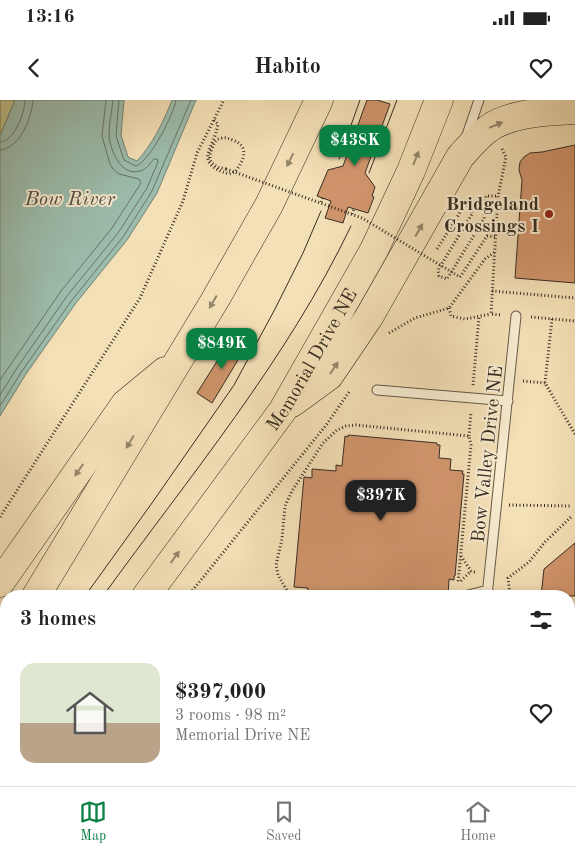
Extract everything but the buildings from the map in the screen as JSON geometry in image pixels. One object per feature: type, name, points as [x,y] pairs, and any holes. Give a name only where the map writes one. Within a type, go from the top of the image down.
[{"type":"highway","points":[[40,590],[181,357],[268,205],[319,100]]},
{"type":"highway","name":"Memorial Drive NE","points":[[150,590],[283,410],[374,250],[411,171],[439,100]]},
{"type":"highway","points":[[283,410],[328,376],[369,317],[460,157],[478,137],[490,127],[522,115],[575,110]]},
{"type":"highway","points":[[0,583],[125,404],[181,357]]},
{"type":"lane","points":[[460,157],[479,100]]},
{"type":"lane","name":"Bow Valley Drive NE","points":[[488,590],[516,316]]},
{"type":"lane","points":[[377,390],[508,401]]},
{"type":"path","points":[[0,517],[140,298],[182,201],[197,153],[224,100]]},
{"type":"path","points":[[214,120],[218,124],[217,133],[207,155],[208,162],[212,167],[229,174],[235,172],[244,155],[244,148],[240,143],[228,138],[221,138],[215,141],[209,155],[211,162],[217,168],[226,169],[315,200],[322,200],[362,218],[460,277],[487,236],[497,237]]},
{"type":"path","points":[[491,314],[498,196],[506,157]]},
{"type":"path","points":[[431,260],[464,206],[467,205],[472,208],[472,214],[438,270],[439,276],[444,280],[447,279],[484,218],[486,196],[498,196]]},
{"type":"path","points":[[352,214],[354,209]]},
{"type":"path","points":[[384,339],[389,332],[415,318],[449,308],[485,258],[495,252]]},
{"type":"path","points":[[492,291],[575,298]]},
{"type":"path","points":[[449,308],[451,316],[465,319],[491,314],[575,321]]},
{"type":"path","points":[[458,583],[471,445],[468,436],[479,317]]},
{"type":"path","points":[[552,319],[545,383],[575,434]]},
{"type":"path","points":[[510,380],[545,383]]},
{"type":"path","points":[[193,590],[327,424],[349,391]]},
{"type":"path","points":[[287,590],[278,575],[276,565],[286,506],[292,491],[323,443],[337,430],[346,426],[356,425],[468,436]]},
{"type":"path","points":[[497,505],[571,506]]},
{"type":"path","points":[[509,590],[508,578],[528,562],[545,542],[572,516]]},
{"type":"green space","points":[[0,100],[15,100],[0,136]]},
{"type":"water","name":"Bow River","points":[[15,100],[124,100],[121,135],[128,157],[137,161],[148,148],[172,100],[196,100],[157,193],[127,240],[76,303],[26,374],[0,416],[0,136]]},
{"type":"tram line","points":[[339,159],[360,100]]},
{"type":"tram line","points":[[369,173],[397,100]]},
{"type":"tram line","points":[[89,590],[234,385],[275,309],[303,253],[321,211]]},
{"type":"tram line","points":[[107,590],[267,371],[297,324],[351,226]]},
{"type":"place","name":"Bridgeland Crossings I","points":[[549,214]]}]
